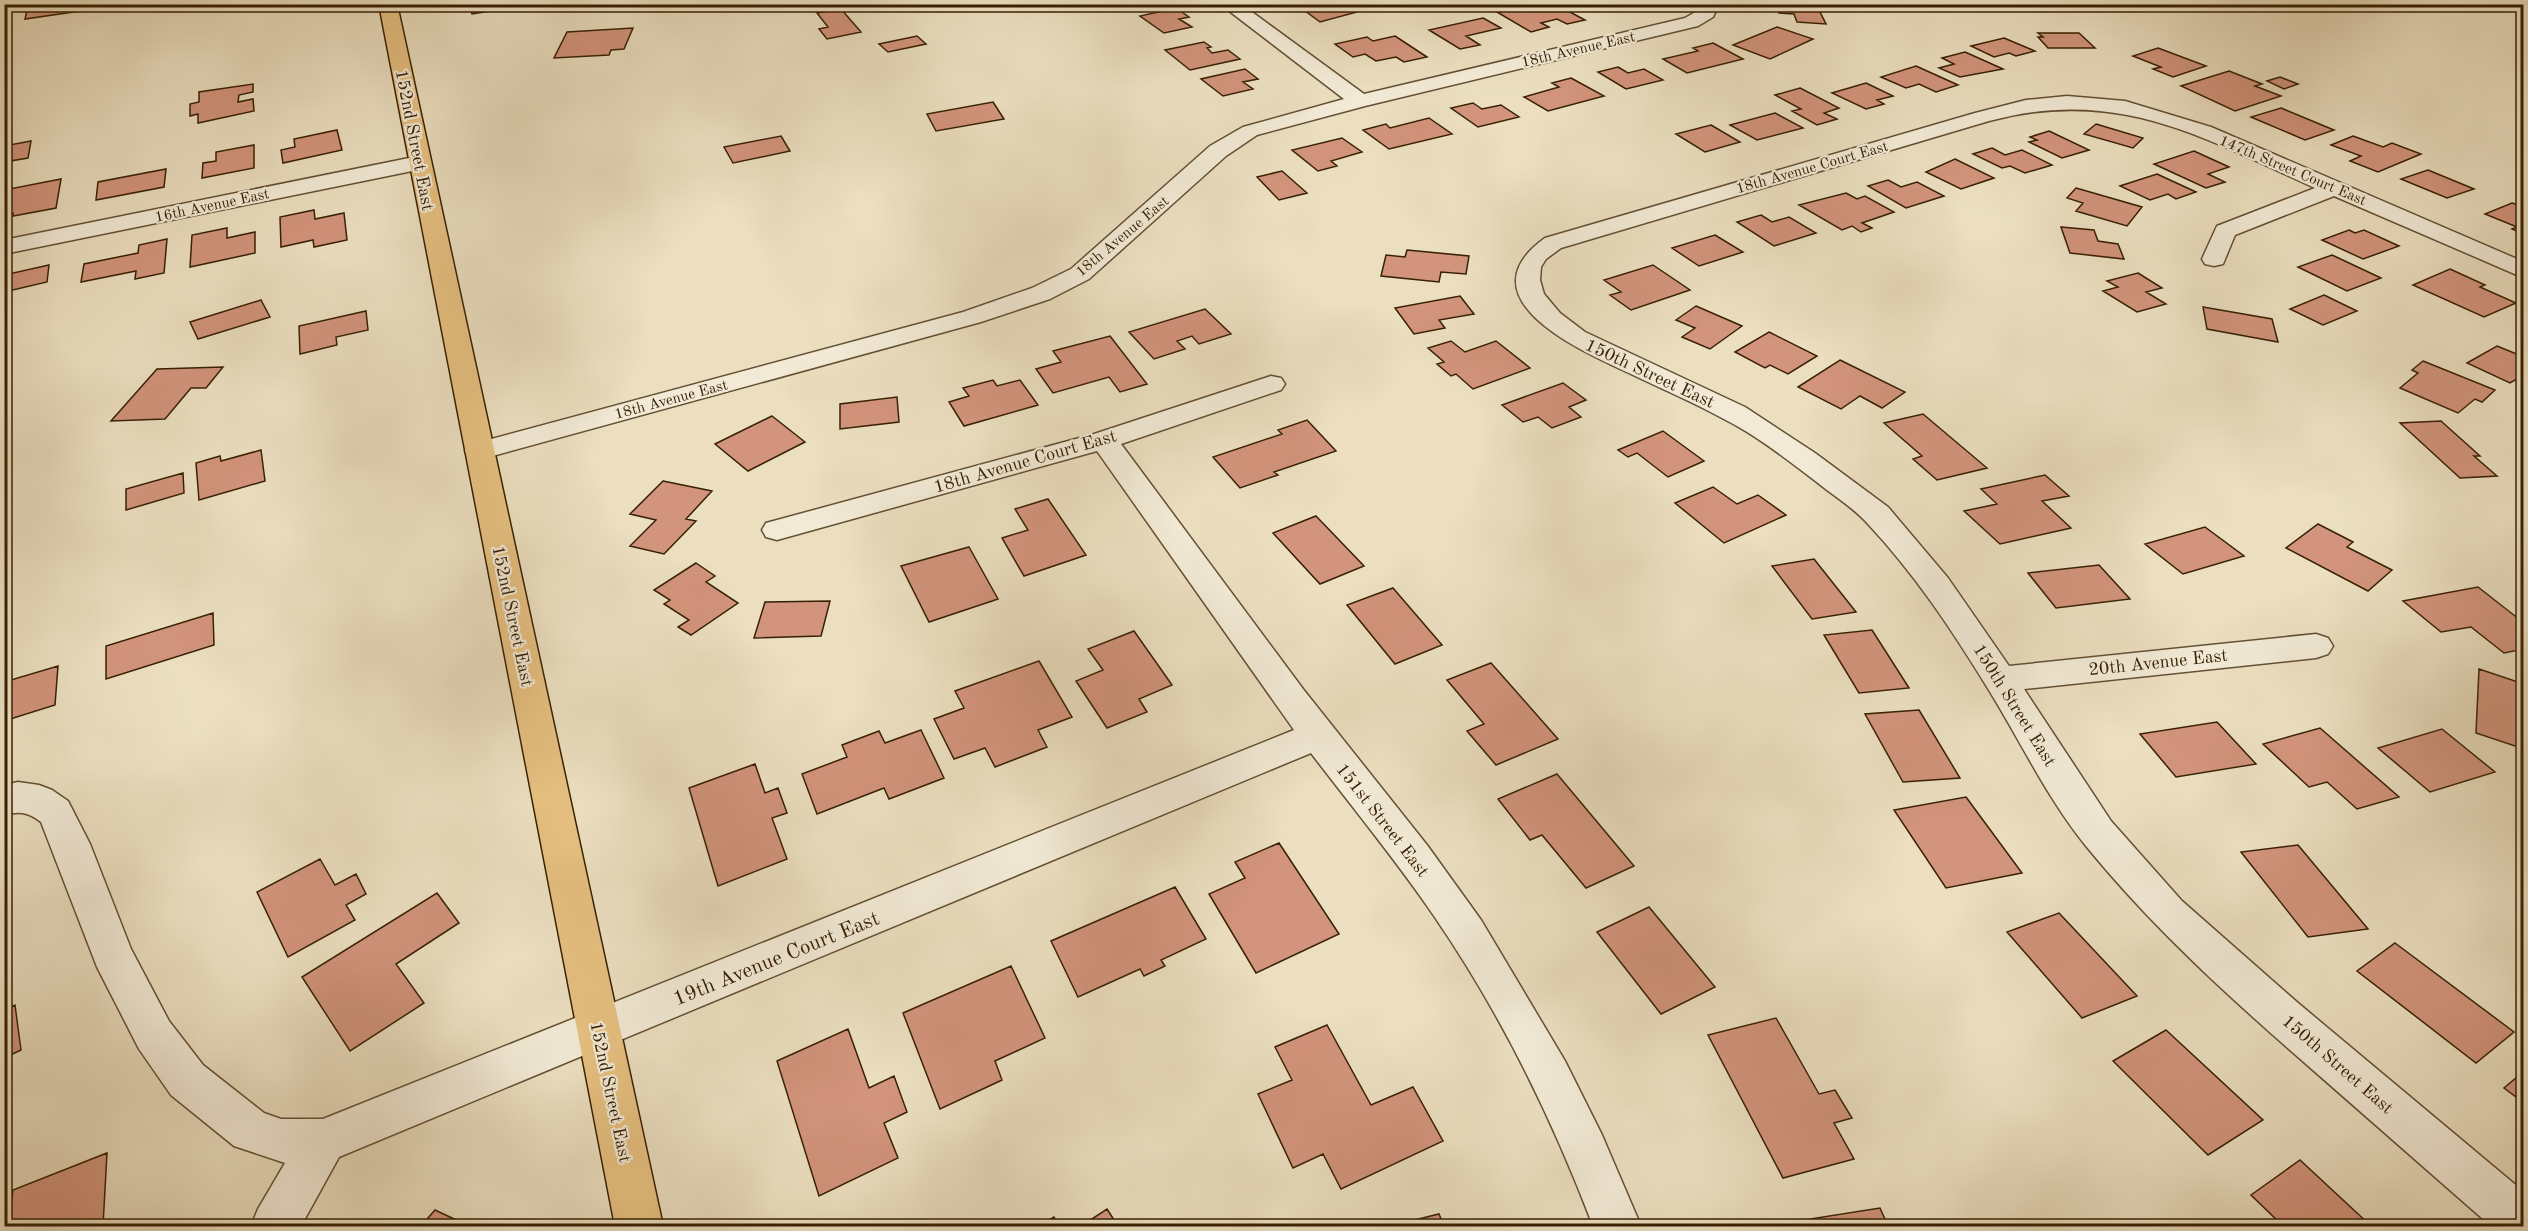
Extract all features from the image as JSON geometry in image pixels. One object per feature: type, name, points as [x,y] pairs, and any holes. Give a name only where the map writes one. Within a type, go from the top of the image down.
[{"type":"main road","name":"152nd Street East","points":[[388,4],[639,1227]]},
{"type":"street","points":[[1229,4],[1360,101]]},
{"type":"street","name":"18th Avenue East","points":[[479,451],[1024,301],[1064,284],[1080,274],[1218,152],[1250,130],[1360,101],[1691,22],[1707,13],[1710,4]]},
{"type":"street","name":"18th Avenue Court East","points":[[1572,237],[1982,117],[2037,102],[2054,102]]},
{"type":"street","name":"147th Street Court East","points":[[2054,102],[2100,103],[2185,125],[2523,271]]},
{"type":"street","name":"16th Avenue East","points":[[4,247],[419,163]]},
{"type":"street","points":[[2214,259],[2225,231],[2334,188]]},
{"type":"street","name":"150th Street East","points":[[1572,237],[1541,250],[1531,267],[1529,290],[1542,312],[1576,338],[1735,413],[1852,492],[1877,514],[1930,576],[2000,679],[2035,738],[2097,832],[2168,913],[2523,1224]]},
{"type":"street","name":"18th Avenue Court East","points":[[777,530],[1104,440],[1271,384]]},
{"type":"street","name":"151st Street East","points":[[1104,440],[1318,735],[1419,865],[1466,931],[1549,1076],[1601,1182],[1617,1227]]},
{"type":"street","name":"20th Avenue East","points":[[2000,679],[2316,646]]},
{"type":"street","name":"19th Avenue Court East","points":[[324,1141],[1318,735]]},
{"type":"street","points":[[4,800],[18,797],[39,800],[55,812],[71,844],[112,954],[154,1035],[187,1080],[250,1130],[281,1141],[324,1141],[275,1227]]},
{"type":"building","points":[[50,4],[81,4],[80,11],[25,19],[27,10],[49,7]]},
{"type":"building","points":[[469,4],[502,4],[504,9],[472,14]]},
{"type":"building","points":[[1117,4],[1149,4],[1123,10]]},
{"type":"building","points":[[1310,4],[1347,4],[1357,12],[1320,22],[1300,7]]},
{"type":"building","points":[[1555,4],[1585,20],[1567,24],[1557,19],[1541,23],[1549,27],[1531,32],[1497,12],[1521,7],[1527,11]]},
{"type":"building","points":[[1776,4],[1817,6],[1826,24],[1797,22],[1794,14],[1779,13]]},
{"type":"building","points":[[1176,8],[1189,17],[1179,19],[1192,27],[1164,33],[1140,16]]},
{"type":"building","points":[[841,9],[861,32],[827,39],[819,29],[828,27],[817,13]]},
{"type":"building","points":[[1483,18],[1501,28],[1466,36],[1480,45],[1460,49],[1429,30]]},
{"type":"building","points":[[1777,27],[1813,39],[1770,59],[1733,45]]},
{"type":"building","points":[[633,28],[624,49],[611,50],[609,55],[554,58],[567,32]]},
{"type":"building","points":[[2038,33],[2079,33],[2095,48],[2048,48],[2038,37],[2043,37]]},
{"type":"building","points":[[917,36],[926,44],[888,52],[879,44]]},
{"type":"building","points":[[1395,36],[1427,57],[1404,62],[1396,57],[1376,61],[1365,54],[1353,57],[1335,44],[1367,37],[1373,41]]},
{"type":"building","points":[[2004,38],[2035,51],[2016,56],[2009,53],[1994,57],[1971,46]]},
{"type":"building","points":[[1204,42],[1211,47],[1207,48],[1212,53],[1228,50],[1240,59],[1190,70],[1165,50]]},
{"type":"building","points":[[1713,43],[1743,59],[1687,73],[1663,59],[1698,51],[1693,48]]},
{"type":"building","points":[[2158,48],[2206,66],[2173,77],[2153,69],[2161,67],[2133,56]]},
{"type":"building","points":[[1965,52],[2003,69],[1960,77],[1939,68],[1954,64],[1942,58]]},
{"type":"building","points":[[1916,66],[1958,85],[1936,92],[1919,84],[1906,88],[1881,77]]},
{"type":"building","points":[[1618,67],[1628,73],[1644,69],[1663,80],[1626,89],[1598,72]]},
{"type":"building","points":[[1245,69],[1258,79],[1243,82],[1253,89],[1223,96],[1201,79]]},
{"type":"building","points":[[2229,71],[2262,84],[2255,86],[2281,96],[2235,111],[2181,86]]},
{"type":"building","points":[[2280,77],[2298,84],[2284,89],[2267,81]]},
{"type":"building","points":[[1571,78],[1604,96],[1548,111],[1524,97],[1559,87],[1552,83]]},
{"type":"building","points":[[1866,83],[1893,96],[1877,100],[1884,104],[1866,109],[1832,93]]},
{"type":"building","points":[[253,84],[253,92],[239,95],[238,102],[253,99],[254,111],[198,123],[198,114],[190,116],[190,104],[199,102],[199,92]]},
{"type":"building","points":[[1800,88],[1839,108],[1824,113],[1837,119],[1817,125],[1792,111],[1801,109],[1775,95]]},
{"type":"building","points":[[993,102],[1004,119],[936,131],[927,114]]},
{"type":"building","points":[[1473,103],[1482,109],[1501,105],[1519,117],[1478,127],[1451,108]]},
{"type":"building","points":[[2281,108],[2334,130],[2305,140],[2251,117]]},
{"type":"building","points":[[1775,113],[1803,128],[1757,140],[1730,125]]},
{"type":"building","points":[[1429,118],[1452,134],[1389,149],[1363,130],[1386,124],[1390,128]]},
{"type":"building","points":[[2096,124],[2143,138],[2133,148],[2084,134]]},
{"type":"building","points":[[1711,125],[1740,142],[1705,152],[1676,134]]},
{"type":"building","points":[[337,130],[342,150],[283,163],[281,150],[295,147],[294,139]]},
{"type":"building","points":[[2049,131],[2089,150],[2062,158],[2029,142],[2037,140],[2030,137]]},
{"type":"building","points":[[781,136],[790,151],[733,163],[724,147]]},
{"type":"building","points":[[2353,136],[2383,147],[2392,143],[2421,154],[2378,172],[2350,161],[2361,156],[2331,145]]},
{"type":"building","points":[[1342,138],[1362,152],[1331,161],[1337,166],[1318,171],[1292,150]]},
{"type":"building","points":[[31,141],[28,158],[4,162],[4,146]]},
{"type":"building","points":[[254,145],[254,168],[202,178],[203,163],[216,161],[216,152]]},
{"type":"building","points":[[1992,148],[2005,155],[2022,150],[2052,165],[2025,173],[2010,166],[2002,168],[1973,154]]},
{"type":"building","points":[[2194,151],[2229,167],[2208,174],[2225,182],[2206,188],[2154,164]]},
{"type":"building","points":[[1955,159],[1994,178],[1961,189],[1926,172]]},
{"type":"building","points":[[166,169],[164,187],[96,200],[98,182]]},
{"type":"building","points":[[2428,170],[2474,189],[2447,198],[2401,179]]},
{"type":"building","points":[[1282,171],[1307,193],[1279,200],[1257,177]]},
{"type":"building","points":[[2157,174],[2196,192],[2176,199],[2168,194],[2150,200],[2120,186]]},
{"type":"building","points":[[61,179],[56,208],[13,216],[13,213],[4,215],[4,190]]},
{"type":"building","points":[[1888,180],[1901,187],[1917,182],[1944,196],[1906,208],[1868,186]]},
{"type":"building","points":[[2076,188],[2142,207],[2127,226],[2076,211],[2083,203],[2067,198]]},
{"type":"building","points":[[1846,193],[1857,199],[1865,196],[1894,212],[1862,223],[1872,228],[1861,232],[1852,226],[1842,230],[1799,205]]},
{"type":"building","points":[[2512,203],[2524,207],[2524,234],[2512,229],[2517,227],[2485,214]]},
{"type":"building","points":[[314,210],[315,219],[344,213],[347,240],[314,247],[313,240],[281,247],[280,217]]},
{"type":"building","points":[[1761,215],[1772,222],[1789,217],[1816,233],[1774,246],[1737,222]]},
{"type":"building","points":[[2061,227],[2094,230],[2098,241],[2118,244],[2124,259],[2070,253]]},
{"type":"building","points":[[227,228],[227,238],[255,232],[255,253],[190,267],[192,235]]},
{"type":"building","points":[[2349,230],[2355,233],[2364,230],[2399,246],[2363,259],[2322,240]]},
{"type":"building","points":[[1715,235],[1743,252],[1699,266],[1672,248]]},
{"type":"building","points":[[167,239],[164,273],[135,279],[136,271],[81,282],[84,264],[138,253],[139,245]]},
{"type":"building","points":[[1407,250],[1469,256],[1466,274],[1441,272],[1439,282],[1381,276],[1386,255],[1405,257]]},
{"type":"building","points":[[2332,255],[2381,278],[2347,291],[2298,267]]},
{"type":"building","points":[[49,265],[47,282],[4,292],[4,275]]},
{"type":"building","points":[[1653,265],[1690,290],[1631,310],[1610,295],[1621,292],[1604,280]]},
{"type":"building","points":[[2450,269],[2485,285],[2480,287],[2516,303],[2484,317],[2413,285]]},
{"type":"building","points":[[2138,273],[2162,288],[2146,292],[2166,304],[2137,312],[2103,291],[2118,287],[2107,281]]},
{"type":"building","points":[[2324,295],[2357,311],[2323,325],[2290,309]]},
{"type":"building","points":[[1460,296],[1474,314],[1439,320],[1445,328],[1414,334],[1395,308]]},
{"type":"building","points":[[261,300],[270,317],[198,339],[190,322]]},
{"type":"building","points":[[1696,306],[1742,326],[1710,349],[1682,337],[1695,328],[1676,320]]},
{"type":"building","points":[[2203,307],[2272,319],[2278,342],[2207,329]]},
{"type":"building","points":[[1205,309],[1231,334],[1199,344],[1192,336],[1177,341],[1185,349],[1154,359],[1129,332]]},
{"type":"building","points":[[366,311],[368,330],[336,337],[337,345],[300,354],[299,326]]},
{"type":"building","points":[[1769,332],[1817,356],[1788,374],[1770,365],[1765,368],[1735,352]]},
{"type":"building","points":[[1110,336],[1147,384],[1120,392],[1109,377],[1053,393],[1036,369],[1061,362],[1053,351]]},
{"type":"building","points":[[1451,341],[1465,352],[1496,341],[1530,368],[1473,389],[1456,374],[1451,376],[1437,364],[1444,362],[1428,348]]},
{"type":"building","points":[[2497,346],[2524,357],[2524,375],[2510,383],[2467,363]]},
{"type":"building","points":[[1840,360],[1905,392],[1882,408],[1860,396],[1841,409],[1798,387]]},
{"type":"building","points":[[2423,361],[2495,390],[2482,402],[2475,399],[2458,413],[2400,388],[2418,373],[2412,370]]},
{"type":"building","points":[[223,367],[206,388],[191,388],[165,419],[111,421],[157,369]]},
{"type":"building","points":[[993,380],[997,386],[1020,380],[1038,405],[964,426],[949,402],[969,396],[963,388]]},
{"type":"building","points":[[1563,383],[1586,400],[1569,407],[1581,417],[1552,428],[1538,417],[1523,422],[1502,405]]},
{"type":"building","points":[[897,397],[899,422],[840,429],[840,404]]},
{"type":"building","points":[[1923,414],[1987,468],[1937,480],[1913,459],[1922,456],[1884,423]]},
{"type":"building","points":[[772,416],[805,442],[748,471],[715,444]]},
{"type":"building","points":[[1307,420],[1336,451],[1274,472],[1278,475],[1240,488],[1213,457],[1282,434],[1278,430]]},
{"type":"building","points":[[2441,421],[2480,456],[2474,456],[2497,476],[2460,478],[2400,423]]},
{"type":"building","points":[[1663,431],[1704,461],[1668,477],[1637,453],[1628,457],[1618,450]]},
{"type":"building","points":[[261,450],[265,481],[199,500],[196,463],[220,456],[221,461]]},
{"type":"building","points":[[183,473],[184,493],[126,510],[126,489]]},
{"type":"building","points":[[2045,475],[2069,496],[2042,501],[2071,528],[2000,544],[1964,511],[1997,504],[1981,489]]},
{"type":"building","points":[[663,481],[712,491],[686,519],[696,521],[664,554],[630,546],[656,520],[630,514]]},
{"type":"building","points":[[1713,487],[1737,504],[1758,495],[1786,515],[1724,543],[1675,503]]},
{"type":"building","points":[[1048,499],[1086,555],[1024,576],[1002,538],[1028,530],[1015,509]]},
{"type":"building","points":[[1316,516],[1364,566],[1320,584],[1273,533]]},
{"type":"building","points":[[2318,524],[2353,542],[2347,547],[2392,570],[2368,591],[2286,548]]},
{"type":"building","points":[[2205,527],[2244,556],[2183,574],[2145,544]]},
{"type":"building","points":[[969,547],[998,599],[929,622],[901,566]]},
{"type":"building","points":[[1814,559],[1856,612],[1812,619],[1772,566]]},
{"type":"building","points":[[696,563],[715,576],[706,582],[738,603],[691,635],[678,627],[689,620],[664,604],[670,600],[654,590]]},
{"type":"building","points":[[2099,565],[2130,599],[2056,608],[2028,573]]},
{"type":"building","points":[[2478,587],[2524,623],[2524,649],[2504,653],[2471,627],[2441,632],[2403,601]]},
{"type":"building","points":[[1393,588],[1442,645],[1395,664],[1347,605]]},
{"type":"building","points":[[830,601],[821,636],[754,638],[765,602]]},
{"type":"building","points":[[213,613],[214,645],[106,679],[106,646]]},
{"type":"building","points":[[1872,630],[1909,688],[1859,693],[1824,635]]},
{"type":"building","points":[[1134,631],[1172,685],[1139,699],[1147,712],[1107,728],[1076,681],[1103,670],[1088,649]]},
{"type":"building","points":[[1039,661],[1072,717],[1038,730],[1047,747],[995,767],[985,748],[954,759],[934,719],[964,708],[955,691]]},
{"type":"building","points":[[1491,663],[1558,739],[1496,765],[1467,731],[1484,724],[1447,680]]},
{"type":"building","points":[[58,666],[55,705],[4,721],[4,682]]},
{"type":"building","points":[[2479,669],[2524,684],[2524,749],[2476,733]]},
{"type":"building","points":[[1919,710],[1960,778],[1903,782],[1865,714]]},
{"type":"building","points":[[2217,722],[2256,764],[2176,777],[2140,734]]},
{"type":"building","points":[[2320,728],[2399,797],[2357,809],[2327,782],[2309,787],[2263,744]]},
{"type":"building","points":[[2442,729],[2495,772],[2430,792],[2378,748]]},
{"type":"building","points":[[921,730],[944,778],[889,799],[884,788],[817,814],[802,774],[847,757],[842,745],[879,731],[885,743]]},
{"type":"building","points":[[755,764],[765,793],[778,788],[787,813],[772,818],[787,859],[718,886],[689,788]]},
{"type":"building","points":[[1557,774],[1634,866],[1586,888],[1542,835],[1530,840],[1498,799]]},
{"type":"building","points":[[1966,797],[2022,873],[1946,888],[1894,810]]},
{"type":"building","points":[[1279,843],[1339,934],[1256,973],[1209,894],[1245,878],[1235,862]]},
{"type":"building","points":[[2298,845],[2368,929],[2308,937],[2241,852]]},
{"type":"building","points":[[320,859],[335,885],[356,874],[366,894],[346,905],[355,920],[288,957],[257,892]]},
{"type":"building","points":[[1175,887],[1206,939],[1161,960],[1165,966],[1144,976],[1140,969],[1078,997],[1051,941]]},
{"type":"building","points":[[437,893],[459,923],[396,964],[424,1003],[350,1051],[302,977]]},
{"type":"building","points":[[1649,907],[1715,987],[1661,1014],[1597,932]]},
{"type":"building","points":[[2059,913],[2137,996],[2082,1018],[2007,932]]},
{"type":"building","points":[[2395,943],[2514,1032],[2476,1063],[2357,971]]},
{"type":"building","points":[[1011,966],[1045,1038],[995,1061],[1002,1080],[940,1109],[903,1013]]},
{"type":"building","points":[[15,1005],[21,1050],[4,1058],[4,1010]]},
{"type":"building","points":[[1776,1018],[1819,1094],[1835,1090],[1852,1118],[1834,1123],[1854,1159],[1783,1178],[1708,1035]]},
{"type":"building","points":[[1327,1025],[1371,1105],[1413,1087],[1443,1141],[1341,1189],[1323,1154],[1293,1168],[1258,1094],[1292,1080],[1275,1047]]},
{"type":"building","points":[[848,1029],[869,1088],[894,1076],[907,1112],[884,1123],[898,1158],[819,1196],[777,1061]]},
{"type":"building","points":[[2166,1030],[2263,1120],[2208,1155],[2113,1061]]},
{"type":"building","points":[[2524,1071],[2524,1103],[2504,1088]]},
{"type":"building","points":[[107,1153],[103,1226],[8,1226],[13,1190]]},
{"type":"building","points":[[2300,1160],[2371,1226],[2283,1226],[2251,1195]]},
{"type":"building","points":[[1880,1208],[1888,1226],[1799,1226],[1797,1221]]},
{"type":"building","points":[[1107,1209],[1118,1226],[1081,1226]]},
{"type":"building","points":[[435,1210],[469,1226],[421,1226]]},
{"type":"building","points":[[1439,1214],[1444,1226],[1390,1226]]},
{"type":"building","points":[[1054,1217],[1059,1226],[1038,1226]]}]
